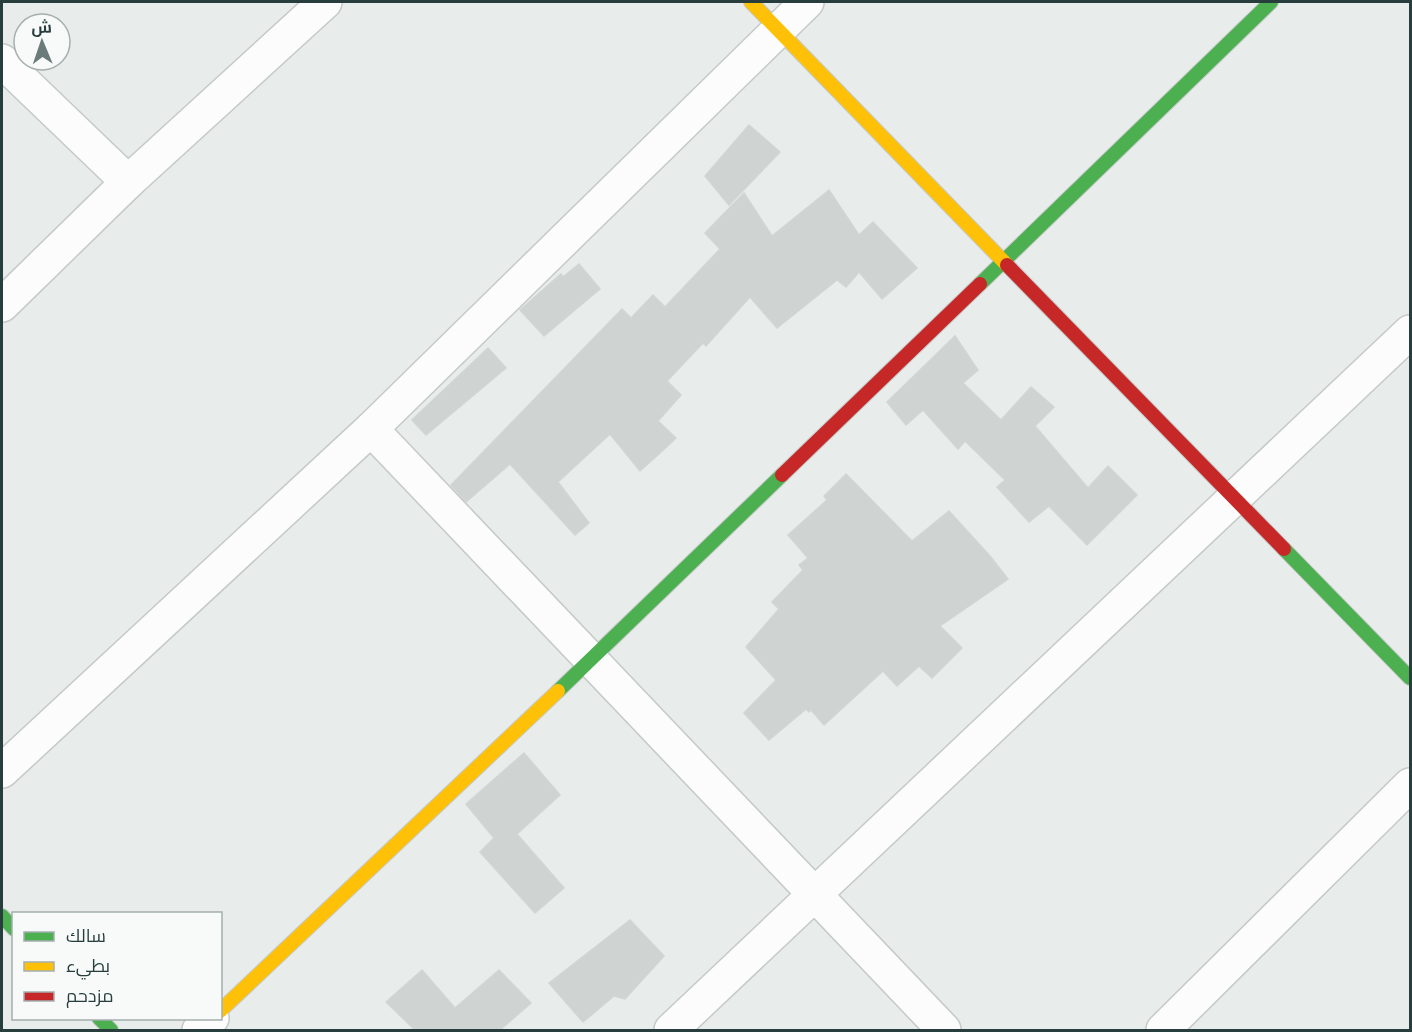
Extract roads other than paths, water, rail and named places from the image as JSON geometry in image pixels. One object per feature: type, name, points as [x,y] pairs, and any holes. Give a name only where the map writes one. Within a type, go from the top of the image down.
[{"type":"street","points":[[2,305],[128,182],[325,2]]},
{"type":"street","points":[[751,2],[1410,678]]},
{"type":"street","points":[[2,771],[371,429],[807,2]]},
{"type":"street","points":[[222,1009],[590,661],[1271,2]]},
{"type":"street","points":[[2,61],[128,182]]},
{"type":"street","points":[[671,1030],[1237,498],[1410,332]]},
{"type":"street","points":[[371,429],[944,1030]]},
{"type":"street","points":[[1163,1030],[1410,785]]}]
